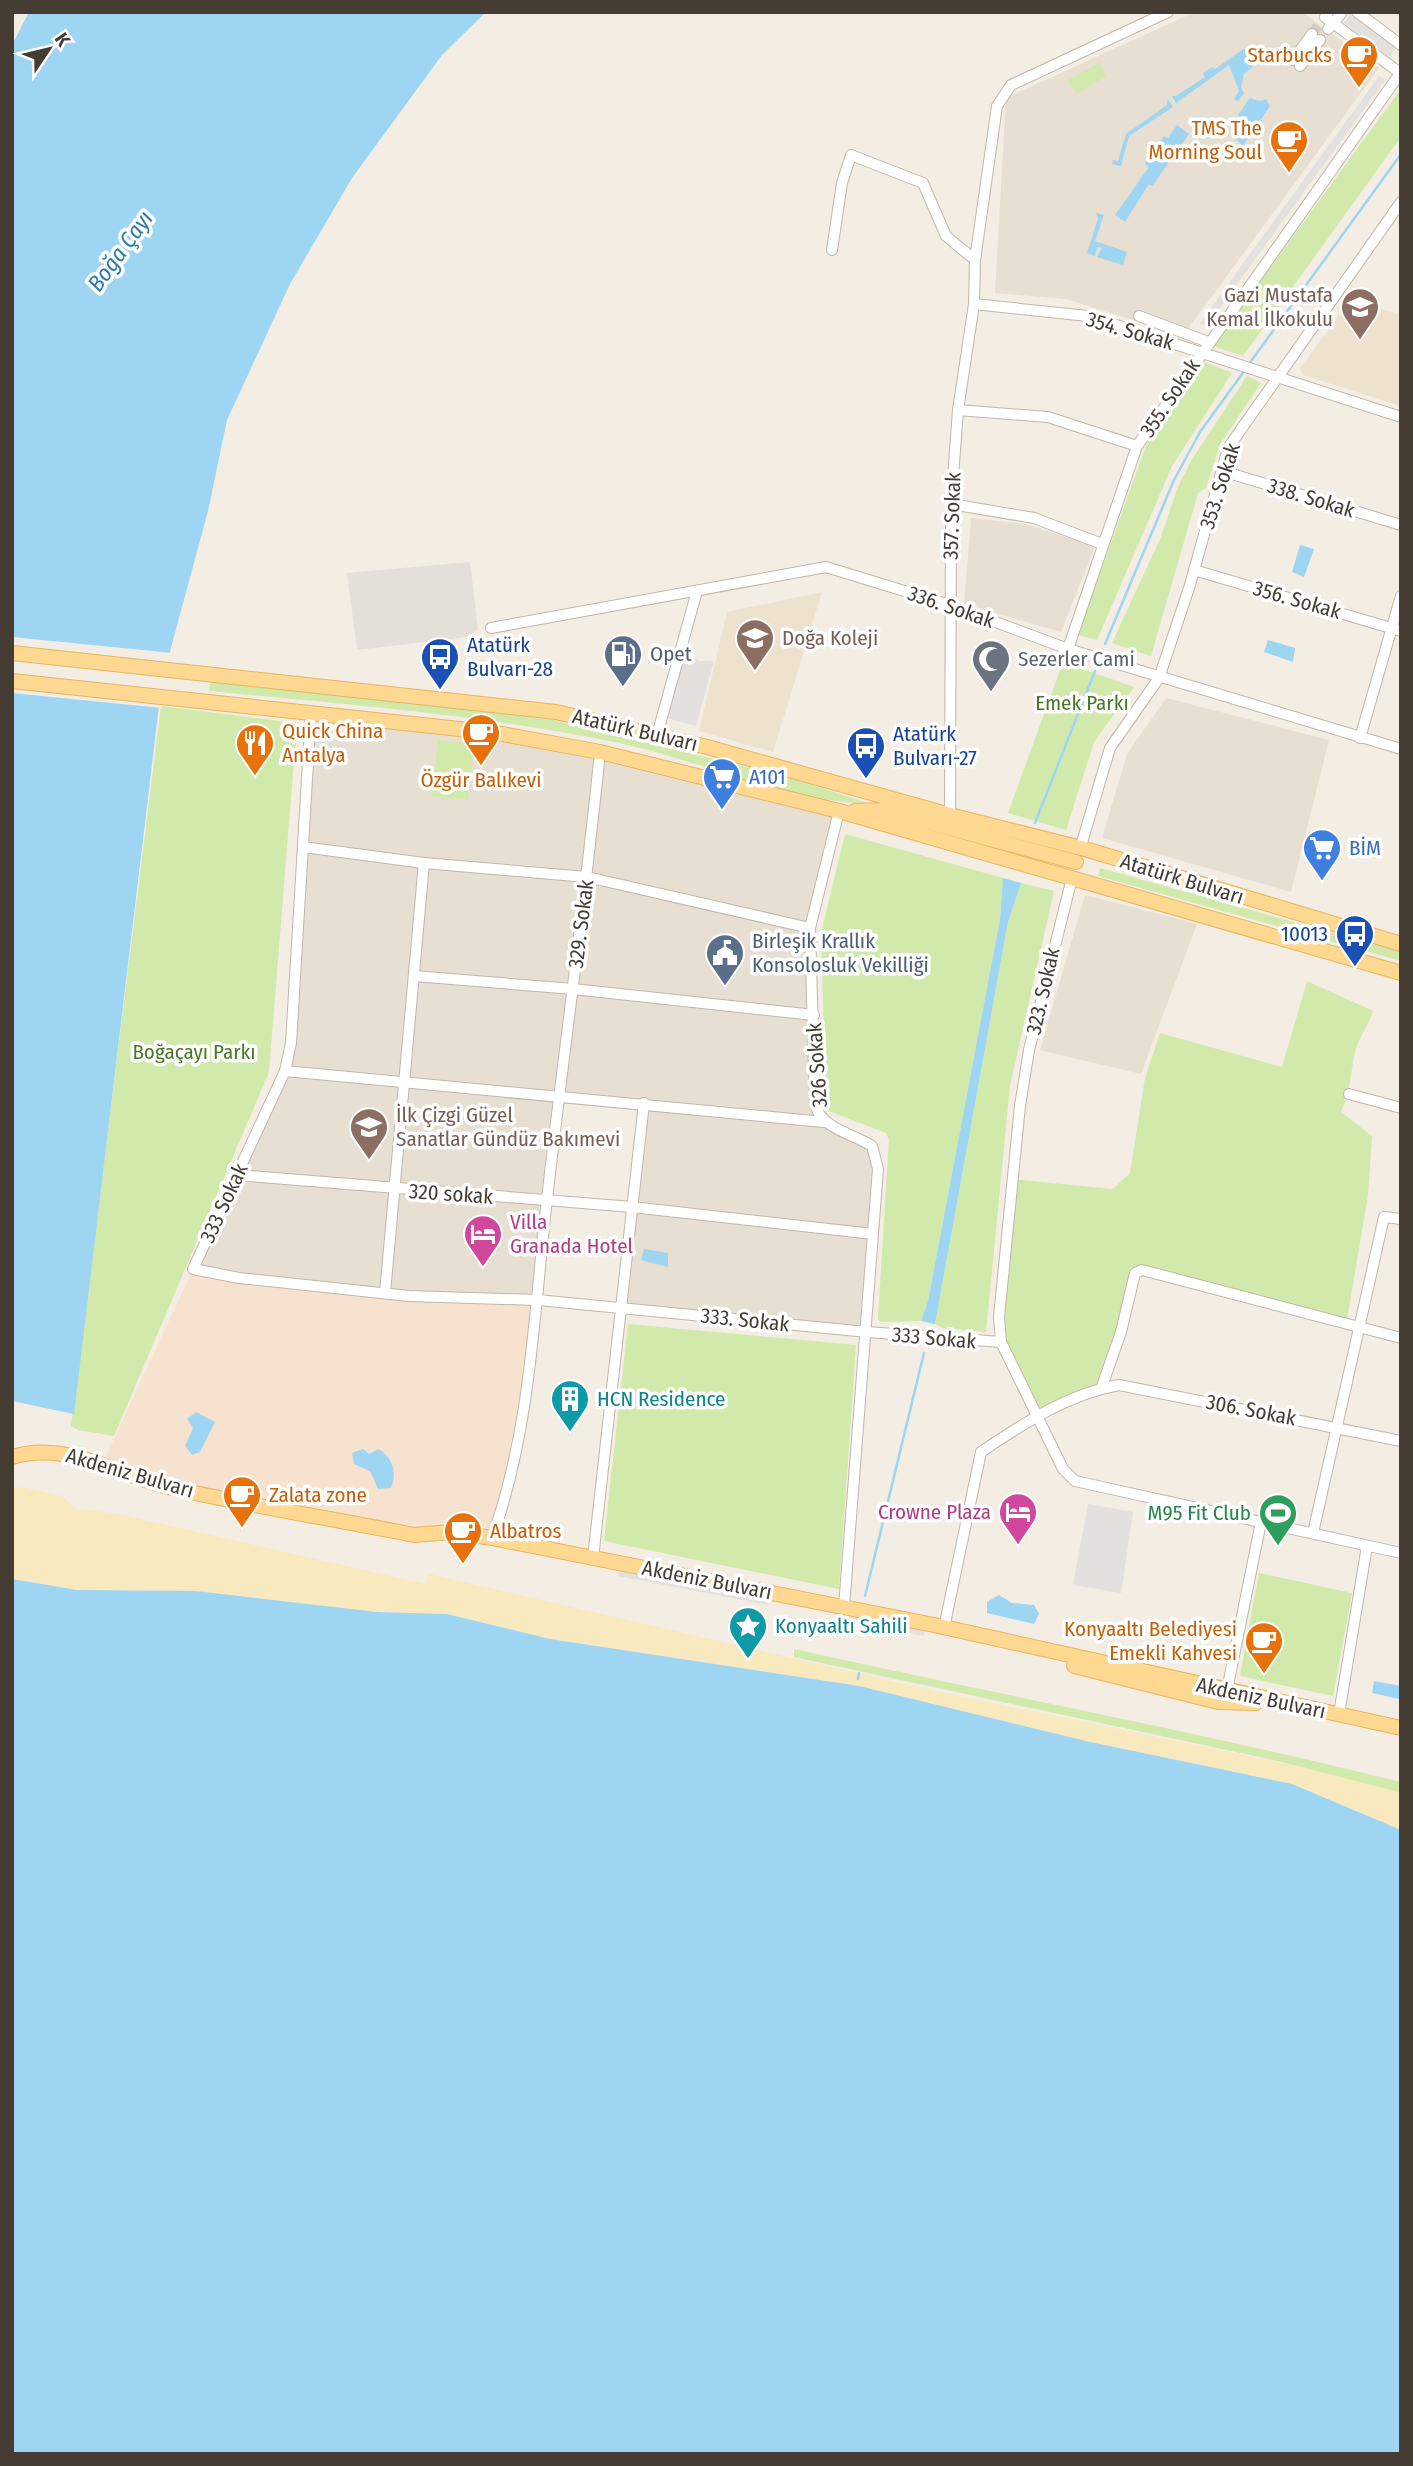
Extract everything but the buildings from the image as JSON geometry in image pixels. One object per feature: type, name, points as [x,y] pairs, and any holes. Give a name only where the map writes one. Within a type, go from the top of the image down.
[{"type":"main road","name":"Atatürk Bulvarı","points":[[12,653],[525,708],[657,735],[950,815],[1401,944]]},
{"type":"main road","name":"Atatürk Bulvarı","points":[[12,681],[497,733],[600,752],[839,811],[1401,973]]},
{"type":"main road","points":[[839,811],[882,810],[1081,853],[1075,879]]},
{"type":"main road","name":"Akdeniz Bulvarı","points":[[12,1457],[48,1451],[70,1453],[169,1488],[414,1535],[452,1532],[492,1538],[844,1607],[1017,1645],[1095,1668],[1219,1693],[1289,1703],[1401,1728]]},
{"type":"street","name":"357. Sokak","points":[[950,815],[951,504],[958,410],[974,304],[975,260],[997,106],[1011,85],[1168,12]]},
{"type":"street","points":[[1325,19],[1342,12]]},
{"type":"street","points":[[1357,12],[1401,45]]},
{"type":"street","points":[[1325,19],[1400,73]]},
{"type":"street","points":[[1296,63],[1316,37]]},
{"type":"street","name":"355. Sokak","points":[[1068,649],[1137,446],[1400,73]]},
{"type":"street","points":[[832,250],[842,183],[850,155],[923,183],[946,236],[975,260]]},
{"type":"street","name":"353. Sokak","points":[[1081,853],[1095,797],[1117,735],[1159,678],[1233,439],[1401,202]]},
{"type":"street","name":"354. Sokak","points":[[974,304],[1088,316],[1401,416]]},
{"type":"street","points":[[1139,316],[1208,342]]},
{"type":"street","points":[[958,410],[1048,417],[1137,446]]},
{"type":"street","name":"338. Sokak","points":[[1222,471],[1401,525]]},
{"type":"street","points":[[951,504],[1034,518],[1102,544]]},
{"type":"street","name":"336. Sokak","points":[[491,628],[826,567],[950,605],[1068,649],[1159,678],[1401,749]]},
{"type":"street","name":"356. Sokak","points":[[1194,570],[1396,629]]},
{"type":"street","points":[[657,735],[697,590]]},
{"type":"street","points":[[1360,738],[1396,629],[1401,596]]},
{"type":"street","name":"333 Sokak","points":[[311,713],[292,1030],[285,1071],[193,1269],[239,1278],[385,1293],[538,1300],[623,1308]]},
{"type":"street","name":"329. Sokak","points":[[492,1538],[520,1432],[538,1300],[547,1200],[600,752]]},
{"type":"street","name":"326 Sokak","points":[[839,811],[810,928],[815,1103],[817,1113],[824,1122],[872,1146],[877,1169],[867,1332],[844,1607]]},
{"type":"street","points":[[303,847],[424,863],[587,877],[810,928]]},
{"type":"street","points":[[385,1293],[424,863]]},
{"type":"street","name":"323. Sokak","points":[[1001,1342],[999,1317],[1003,1259],[1020,1106],[1029,1050],[1057,931],[1075,879]]},
{"type":"street","points":[[414,976],[573,989],[814,1015]]},
{"type":"street","points":[[285,1071],[404,1084],[561,1095],[824,1122]]},
{"type":"street","points":[[1349,1094],[1401,1108]]},
{"type":"street","points":[[593,1558],[644,1103]]},
{"type":"street","name":"320 sokak","points":[[237,1175],[394,1190],[632,1207],[873,1234]]},
{"type":"street","points":[[1313,1533],[1384,1217],[1401,1219]]},
{"type":"street","points":[[944,1628],[981,1452],[1037,1415],[1101,1388],[1121,1332],[1129,1289],[1135,1273],[1142,1270],[1357,1329],[1401,1338]]},
{"type":"street","name":"333. Sokak","points":[[623,1308],[867,1332]]},
{"type":"street","name":"333 Sokak","points":[[867,1332],[1001,1342]]},
{"type":"street","points":[[1001,1342],[1063,1469],[1075,1481],[1401,1553]]},
{"type":"street","name":"306. Sokak","points":[[1101,1388],[1119,1385],[1401,1441]]},
{"type":"street","points":[[1219,1693],[1261,1522]]},
{"type":"street","points":[[1339,1714],[1367,1546]]},
{"type":"shaded area","points":[[1195,12],[1302,12],[1379,68],[1183,336],[1066,299],[995,293],[1006,98]]},
{"type":"shaded area","points":[[1351,13],[1397,47],[1389,57],[1344,23]]},
{"type":"shaded area","points":[[1379,76],[1385,80],[1206,327],[1200,323]]},
{"type":"shaded area","name":"Gazi Mustafa Kemal İlkokulu","points":[[1351,300],[1401,315],[1401,406],[1303,375],[1300,368]]},
{"type":"shaded area","points":[[971,518],[1025,524],[1095,546],[1061,632],[964,604]]},
{"type":"shaded area","points":[[470,562],[478,630],[467,637],[357,650],[347,573]]},
{"type":"shaded area","name":"Doğa Koleji","points":[[822,592],[773,752],[699,731],[727,612]]},
{"type":"shaded area","points":[[684,653],[700,661],[714,661],[696,726],[667,718]]},
{"type":"shaded area","points":[[1166,698],[1329,740],[1291,892],[1102,838],[1127,754]]},
{"type":"shaded area","points":[[311,713],[497,733],[839,811],[810,928],[817,1113],[872,1146],[878,1169],[867,1332],[623,1308],[644,1103],[561,1095],[538,1300],[409,1296],[193,1269],[285,1071]]},
{"type":"shaded area","points":[[1085,895],[1197,924],[1141,1074],[1040,1050]]},
{"type":"shaded area","points":[[193,1269],[409,1296],[538,1300],[531,1368],[492,1538],[414,1535],[169,1488],[102,1465]]},
{"type":"shaded area","points":[[1088,1504],[1133,1512],[1121,1593],[1073,1585]]},
{"type":"shaded area","points":[[620,1567],[769,1596],[768,1605],[618,1576]]},
{"type":"shaded area","points":[[843,1613],[925,1629],[924,1636],[841,1620]]},
{"type":"green space","points":[[1099,63],[1106,76],[1077,94],[1068,80]]},
{"type":"green space","points":[[1401,89],[1401,137],[1243,356],[1213,346]]},
{"type":"green space","points":[[1204,362],[1232,373],[1172,466],[1097,640],[1078,635],[1152,429]]},
{"type":"green space","points":[[1247,376],[1261,383],[1220,444],[1206,488],[1198,493],[1151,656],[1112,643],[1161,537],[1177,489],[1192,459]]},
{"type":"green space","name":"Emek Parkı","points":[[1063,662],[1134,687],[1094,742],[1066,830],[1008,813]]},
{"type":"green space","points":[[211,680],[290,686],[553,720],[799,780],[870,804],[807,796],[650,751],[568,733],[415,711],[209,691]]},
{"type":"green space","name":"Boğaçayı Parkı","points":[[161,706],[297,723],[269,1072],[114,1436],[78,1430],[71,1426]]},
{"type":"green space","points":[[438,740],[474,744],[468,800],[432,796]]},
{"type":"green space","points":[[845,834],[1003,878],[1000,919],[928,1301],[921,1321],[880,1322],[878,1319],[889,1140],[886,1133],[829,1111],[826,1102],[821,933]]},
{"type":"green space","points":[[1100,868],[1401,952],[1401,961],[1098,876]]},
{"type":"green space","points":[[1021,883],[1054,891],[1010,1086],[986,1332],[943,1328],[935,1324],[1008,922]]},
{"type":"green space","points":[[1307,981],[1373,1011],[1356,1047],[1349,1090],[1341,1112],[1372,1136],[1368,1195],[1346,1326],[1135,1273],[1101,1389],[1037,1415],[1001,1342],[1011,1179],[1113,1189],[1130,1173],[1145,1078],[1160,1033],[1282,1067]]},
{"type":"green space","points":[[628,1324],[856,1345],[839,1589],[604,1541]]},
{"type":"green space","points":[[1259,1573],[1352,1593],[1333,1696],[1240,1676]]},
{"type":"green space","points":[[794,1649],[1174,1730],[1401,1782],[1401,1793],[1282,1762],[794,1657]]},
{"type":"sand","name":"Konyaaltı Sahili","points":[[21,1487],[62,1496],[75,1508],[118,1514],[426,1584],[429,1574],[944,1693],[1298,1766],[1401,1793],[1401,1830],[1292,1784],[1090,1742],[859,1686],[550,1639],[447,1614],[377,1612],[196,1591],[77,1590],[12,1579],[12,1490]]},
{"type":"water","name":"Boğa Çayı","points":[[29,12],[486,12],[442,55],[352,178],[290,284],[227,420],[208,511],[162,681],[74,1414],[12,1401],[12,45]]},
{"type":"water","points":[[1245,48],[1254,66],[1244,74],[1241,87],[1244,93],[1238,101],[1234,99],[1239,91],[1229,65],[1176,103],[1172,96],[1205,77],[1203,73],[1212,67],[1215,69]]},
{"type":"water","points":[[1250,98],[1260,101],[1266,99],[1270,106],[1243,146],[1236,139],[1247,123],[1238,115]]},
{"type":"water","points":[[1168,99],[1173,107],[1129,136],[1121,166],[1112,164],[1113,160],[1118,161],[1126,134],[1167,105]]},
{"type":"water","points":[[1177,125],[1189,134],[1152,186],[1149,184],[1125,222],[1115,215],[1149,167],[1145,163],[1164,136],[1168,138]]},
{"type":"water","points":[[1096,213],[1104,215],[1095,241],[1127,252],[1123,265],[1097,257],[1102,248],[1097,247],[1095,256],[1087,253],[1098,218]]},
{"type":"water","points":[[1300,545],[1314,549],[1304,577],[1292,572]]},
{"type":"water","points":[[1268,640],[1295,648],[1293,662],[1264,652]]},
{"type":"water","points":[[1003,878],[1021,883],[1008,922],[935,1324],[921,1321],[928,1301],[1000,919]]},
{"type":"water","points":[[644,1249],[668,1253],[668,1267],[641,1260]]},
{"type":"water","points":[[196,1412],[215,1422],[200,1452],[192,1455],[185,1446],[193,1428],[187,1419]]},
{"type":"water","points":[[363,1449],[369,1454],[378,1449],[390,1460],[394,1471],[391,1488],[378,1489],[370,1471],[354,1464],[352,1453]]},
{"type":"water","points":[[12,1579],[77,1590],[196,1591],[377,1612],[447,1614],[550,1639],[859,1686],[1090,1742],[1292,1784],[1401,1830],[1401,2454],[12,2454]]},
{"type":"water","points":[[999,1595],[1012,1603],[1034,1605],[1039,1614],[1034,1624],[987,1613],[987,1602]]},
{"type":"water","points":[[1374,1681],[1401,1686],[1399,1699],[1372,1693]]},
{"type":"pier","points":[[12,637],[173,653],[162,708],[12,693]]},
{"type":"waterway","points":[[1249,364],[1401,154]]},
{"type":"waterway","points":[[1105,644],[1174,480],[1200,432],[1245,370]]},
{"type":"waterway","points":[[1035,823],[1095,671]]},
{"type":"waterway","points":[[865,1596],[924,1353]]},
{"type":"waterway","points":[[858,1679],[859,1673]]},
{"type":"tunnel","points":[[1312,34],[1320,23]]},
{"type":"place","name":"Starbucks","points":[[1359,89]]},
{"type":"place","name":"TMS The Morning Soul","points":[[1289,174]]},
{"type":"place","name":"Gazi Mustafa Kemal İlkokulu","points":[[1360,341]]},
{"type":"place","name":"Doğa Koleji","points":[[755,672]]},
{"type":"place","name":"Opet","points":[[623,688]]},
{"type":"place","name":"Atatürk Bulvarı-28","points":[[440,691]]},
{"type":"place","name":"Sezerler Cami","points":[[991,693]]},
{"type":"place","name":"Özgür Balıkevi","points":[[481,767]]},
{"type":"place","name":"Quick China Antalya","points":[[255,777]]},
{"type":"place","name":"Atatürk Bulvarı-27","points":[[866,780]]},
{"type":"place","name":"A101","points":[[722,811]]},
{"type":"place","name":"BİM","points":[[1322,882]]},
{"type":"place","name":"10013","points":[[1355,968]]},
{"type":"place","name":"Birleşik Krallık Konsolosluk Vekilliği","points":[[725,987]]},
{"type":"place","name":"İlk Çizgi Güzel Sanatlar Gündüz Bakımevi","points":[[369,1161]]},
{"type":"place","name":"Villa Granada Hotel","points":[[483,1268]]},
{"type":"place","name":"HCN Residence","points":[[570,1433]]},
{"type":"place","name":"Zalata zone","points":[[242,1529]]},
{"type":"place","name":"Crowne Plaza","points":[[1018,1546]]},
{"type":"place","name":"M95 Fit Club","points":[[1278,1547]]},
{"type":"place","name":"Albatros","points":[[463,1565]]},
{"type":"place","name":"Konyaaltı Sahili","points":[[748,1660]]},
{"type":"place","name":"Konyaaltı Belediyesi Emekli Kahvesi","points":[[1264,1675]]}]
